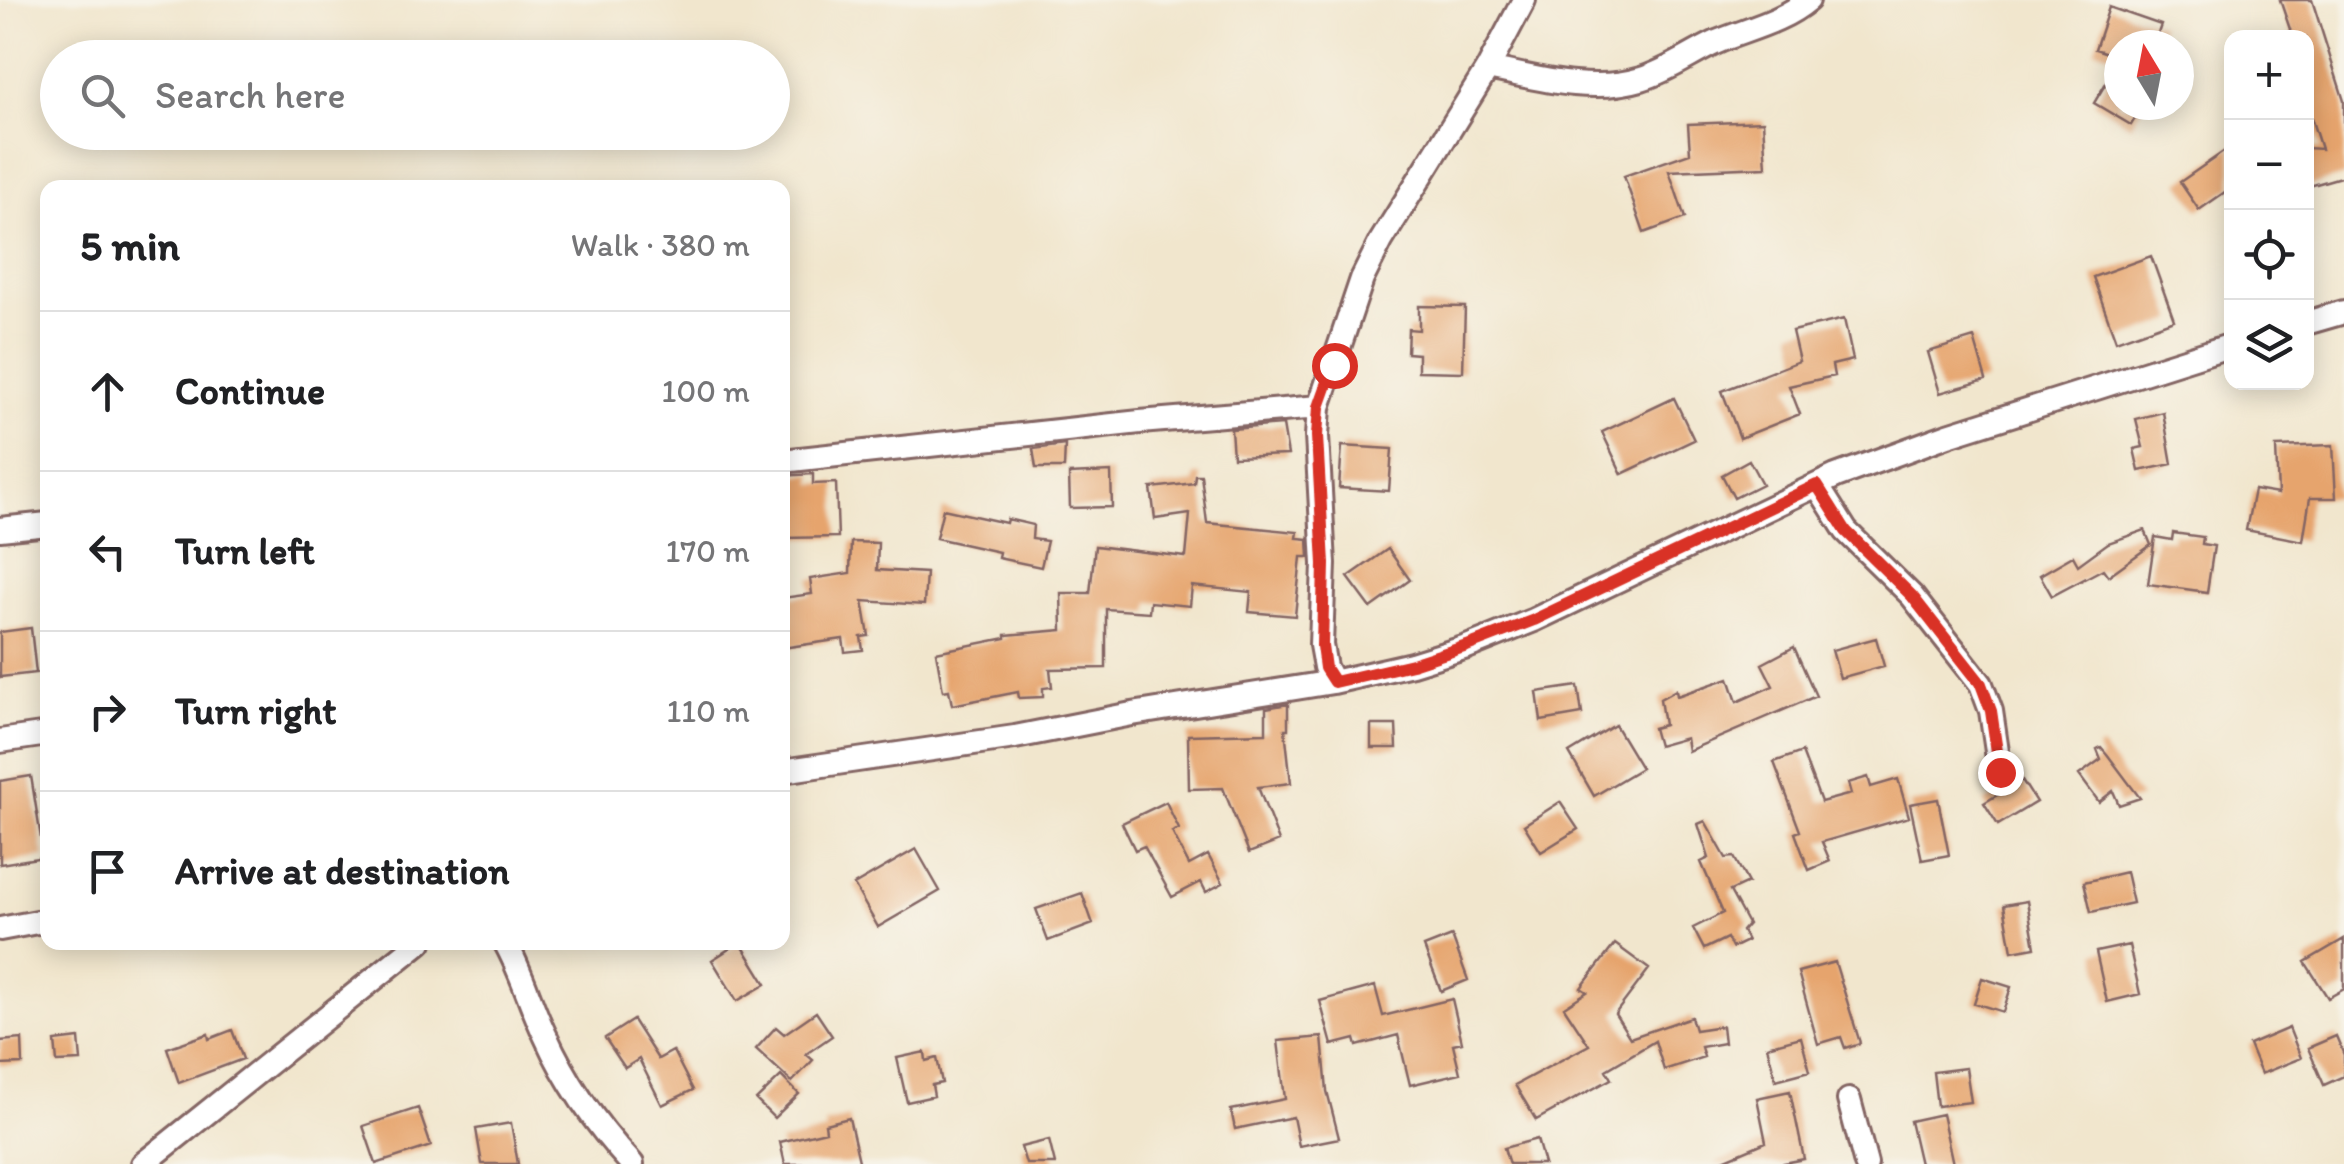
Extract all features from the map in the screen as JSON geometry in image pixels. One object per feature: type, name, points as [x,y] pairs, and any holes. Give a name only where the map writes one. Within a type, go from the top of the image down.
[{"type":"street","points":[[1334,682],[1325,668],[1322,646],[1324,564],[1319,407],[1368,266],[1488,68],[1524,0]]},
{"type":"street","points":[[1488,68],[1555,83],[1637,80],[1668,69],[1719,41],[1757,29],[1808,0]]},
{"type":"street","points":[[2314,321],[2344,312]]},
{"type":"street","points":[[790,770],[1015,738],[1132,714],[1334,682],[1430,658],[1534,620],[1817,485],[1948,436],[2224,348]]},
{"type":"street","points":[[790,460],[1158,420],[1319,407]]},
{"type":"street","points":[[1817,485],[1846,531],[1912,596],[1981,684],[1991,711],[2000,772]]},
{"type":"street","points":[[0,528],[40,525]]},
{"type":"street","points":[[0,741],[40,735]]},
{"type":"street","points":[[0,929],[40,922]]},
{"type":"street","points":[[144,1164],[410,950]]},
{"type":"street","points":[[508,950],[562,1068],[592,1117],[632,1164]]},
{"type":"street","points":[[1848,1100],[1866,1164]]},
{"type":"building","points":[[2280,0],[2312,0],[2344,101],[2344,176],[2314,185],[2314,149],[2321,149],[2314,127],[2314,30],[2290,30]]},
{"type":"building","points":[[2109,7],[2161,25],[2159,30],[2104,30],[2104,52],[2095,49]]},
{"type":"building","points":[[2104,86],[2104,109],[2094,103]]},
{"type":"building","points":[[1763,121],[1766,167],[1669,171],[1685,218],[1644,233],[1624,176],[1690,153],[1688,124]]},
{"type":"building","points":[[2224,152],[2224,193],[2199,210],[2180,182]]},
{"type":"building","points":[[2151,256],[2174,320],[2116,341],[2093,277]]},
{"type":"building","points":[[1419,306],[1465,307],[1463,372],[1418,371],[1418,354],[1407,353],[1408,329],[1419,330]]},
{"type":"building","points":[[1844,319],[1853,360],[1832,365],[1834,376],[1789,386],[1800,414],[1740,438],[1722,391],[1799,361],[1792,331]]},
{"type":"building","points":[[1974,338],[1986,380],[1940,393],[1928,352]]},
{"type":"building","points":[[1674,398],[1694,440],[1622,474],[1602,432]]},
{"type":"building","points":[[2163,412],[2172,464],[2139,471],[2134,449],[2143,447],[2136,419]]},
{"type":"building","points":[[1283,425],[1288,455],[1233,457],[1231,429]]},
{"type":"building","points":[[1065,445],[1064,468],[1036,468],[1033,449]]},
{"type":"building","points":[[2333,445],[2336,498],[2310,498],[2303,541],[2246,530],[2254,490],[2278,494],[2276,447]]},
{"type":"building","points":[[1342,446],[1392,449],[1389,491],[1339,488]]},
{"type":"building","points":[[1749,460],[1762,484],[1734,498],[1722,475]]},
{"type":"building","points":[[1111,472],[1112,507],[1070,508],[1069,474]]},
{"type":"building","points":[[813,474],[813,484],[836,483],[838,537],[790,538],[790,475]]},
{"type":"building","points":[[1195,475],[1201,475],[1207,523],[1298,532],[1297,538],[1308,539],[1309,557],[1301,557],[1295,616],[1249,612],[1251,592],[1192,586],[1190,606],[1150,602],[1149,612],[1106,609],[1106,668],[1050,669],[1052,687],[1043,688],[1043,697],[1019,698],[1018,692],[952,705],[949,690],[943,691],[936,652],[1006,635],[1062,630],[1061,593],[1090,593],[1095,546],[1186,557],[1190,514],[1155,519],[1151,488],[1194,483]]},
{"type":"building","points":[[943,509],[1033,525],[1032,539],[1047,541],[1041,567],[998,558],[999,552],[936,538]]},
{"type":"building","points":[[2145,530],[2151,545],[2108,576],[2103,569],[2052,596],[2040,575],[2073,556],[2078,565],[2108,543]]},
{"type":"building","points":[[2173,533],[2203,537],[2202,544],[2214,546],[2207,592],[2148,584],[2155,537],[2172,540]]},
{"type":"building","points":[[851,542],[878,543],[877,570],[926,573],[924,605],[863,601],[869,636],[861,637],[863,650],[845,652],[843,639],[790,647],[790,597],[812,594],[810,579],[850,573]]},
{"type":"building","points":[[1388,549],[1410,580],[1371,608],[1348,577]]},
{"type":"building","points":[[31,628],[36,673],[0,677],[0,632]]},
{"type":"building","points":[[1876,638],[1884,666],[1840,678],[1832,650]]},
{"type":"building","points":[[1794,647],[1816,696],[1688,751],[1686,738],[1658,746],[1653,728],[1664,725],[1660,699],[1676,690],[1677,696],[1729,678],[1737,702],[1773,686],[1762,664]]},
{"type":"building","points":[[1578,686],[1582,714],[1541,721],[1537,692]]},
{"type":"building","points":[[1288,704],[1285,729],[1291,783],[1258,787],[1279,841],[1249,853],[1223,788],[1189,789],[1188,735],[1266,733],[1266,708]]},
{"type":"building","points":[[1371,725],[1396,725],[1397,748],[1371,748]]},
{"type":"building","points":[[1615,725],[1641,768],[1594,796],[1569,753]]},
{"type":"building","points":[[2101,747],[2140,798],[2119,805],[2113,791],[2099,802],[2079,775],[2101,759],[2097,749]]},
{"type":"building","points":[[1802,752],[1821,802],[1851,794],[1848,783],[1868,777],[1871,787],[1898,779],[1909,817],[1822,842],[1830,861],[1809,870],[1795,833],[1800,831],[1774,762]]},
{"type":"building","points":[[31,776],[40,858],[0,864],[0,781]]},
{"type":"building","points":[[2022,780],[2036,802],[1998,825],[1984,803]]},
{"type":"building","points":[[1938,799],[1949,855],[1922,860],[1910,804]]},
{"type":"building","points":[[1166,802],[1179,829],[1172,832],[1189,865],[1208,855],[1223,883],[1206,892],[1201,882],[1172,897],[1144,846],[1135,850],[1122,823]]},
{"type":"building","points":[[1560,802],[1578,829],[1541,852],[1524,825]]},
{"type":"building","points":[[1705,821],[1726,858],[1734,857],[1748,883],[1730,891],[1748,924],[1742,931],[1747,941],[1732,948],[1727,938],[1704,949],[1693,928],[1723,913],[1701,862],[1709,858],[1698,824]]},
{"type":"building","points":[[916,849],[940,891],[878,927],[854,885]]},
{"type":"building","points":[[2126,872],[2133,903],[2091,912],[2084,882]]},
{"type":"building","points":[[1082,893],[1093,924],[1048,941],[1036,909]]},
{"type":"building","points":[[2027,901],[2035,947],[2012,951],[2004,905]]},
{"type":"building","points":[[1452,936],[1468,980],[1441,991],[1424,947]]},
{"type":"building","points":[[2344,939],[2344,989],[2328,998],[2305,962]]},
{"type":"building","points":[[1615,944],[1649,969],[1615,1014],[1630,1038],[1691,1017],[1695,1030],[1722,1026],[1724,1043],[1701,1047],[1704,1057],[1664,1070],[1655,1041],[1606,1070],[1611,1079],[1536,1120],[1515,1085],[1589,1045],[1564,1007],[1587,992],[1581,988]]},
{"type":"building","points":[[2129,945],[2140,994],[2107,1002],[2096,952]]},
{"type":"building","points":[[728,950],[745,950],[766,984],[737,1001],[712,960]]},
{"type":"building","points":[[1835,962],[1860,1043],[1845,1048],[1841,1037],[1818,1044],[1798,972]]},
{"type":"building","points":[[1982,978],[2011,987],[2003,1012],[1974,1003]]},
{"type":"building","points":[[1375,986],[1383,1016],[1452,999],[1462,1042],[1453,1044],[1460,1073],[1410,1085],[1398,1035],[1357,1046],[1355,1039],[1332,1045],[1320,1001]]},
{"type":"building","points":[[816,1012],[832,1036],[806,1054],[813,1060],[792,1082],[756,1049],[776,1027],[784,1034]]},
{"type":"building","points":[[633,1020],[658,1059],[673,1051],[693,1090],[662,1105],[639,1059],[625,1068],[605,1038]]},
{"type":"building","points":[[2289,1028],[2301,1058],[2261,1074],[2249,1045]]},
{"type":"building","points":[[232,1030],[243,1059],[179,1083],[167,1048]]},
{"type":"building","points":[[2336,1036],[2344,1055],[2344,1076],[2324,1085],[2308,1048]]},
{"type":"building","points":[[1322,1037],[1327,1091],[1339,1138],[1299,1146],[1293,1117],[1235,1129],[1231,1110],[1285,1099],[1278,1041]]},
{"type":"building","points":[[1801,1037],[1810,1071],[1776,1080],[1767,1046]]},
{"type":"building","points":[[79,1038],[81,1061],[57,1062],[55,1041]]},
{"type":"building","points":[[22,1039],[23,1064],[0,1065],[0,1041]]},
{"type":"building","points":[[925,1052],[926,1061],[937,1058],[942,1083],[932,1085],[934,1096],[907,1102],[897,1058]]},
{"type":"building","points":[[1966,1068],[1971,1102],[1937,1106],[1933,1072]]},
{"type":"building","points":[[781,1076],[799,1094],[774,1118],[756,1100]]},
{"type":"building","points":[[1790,1091],[1804,1159],[1779,1164],[1714,1164],[1766,1142],[1757,1098]]},
{"type":"building","points":[[418,1108],[431,1146],[376,1164],[363,1126]]},
{"type":"building","points":[[1942,1114],[1953,1164],[1920,1164],[1910,1121]]},
{"type":"building","points":[[849,1118],[859,1161],[785,1164],[780,1142],[826,1131],[825,1124]]},
{"type":"building","points":[[511,1123],[518,1164],[482,1164],[476,1129]]},
{"type":"building","points":[[1537,1139],[1544,1164],[1509,1164],[1504,1148]]},
{"type":"building","points":[[1049,1140],[1055,1164],[1026,1164],[1021,1147]]},
{"type":"route","points":[[1334,365],[1319,407],[1317,436],[1324,564],[1322,646],[1325,668],[1334,682],[1412,664],[1534,620],[1817,485],[1846,531],[1912,596],[1968,663],[1991,711],[2000,772]]}]
